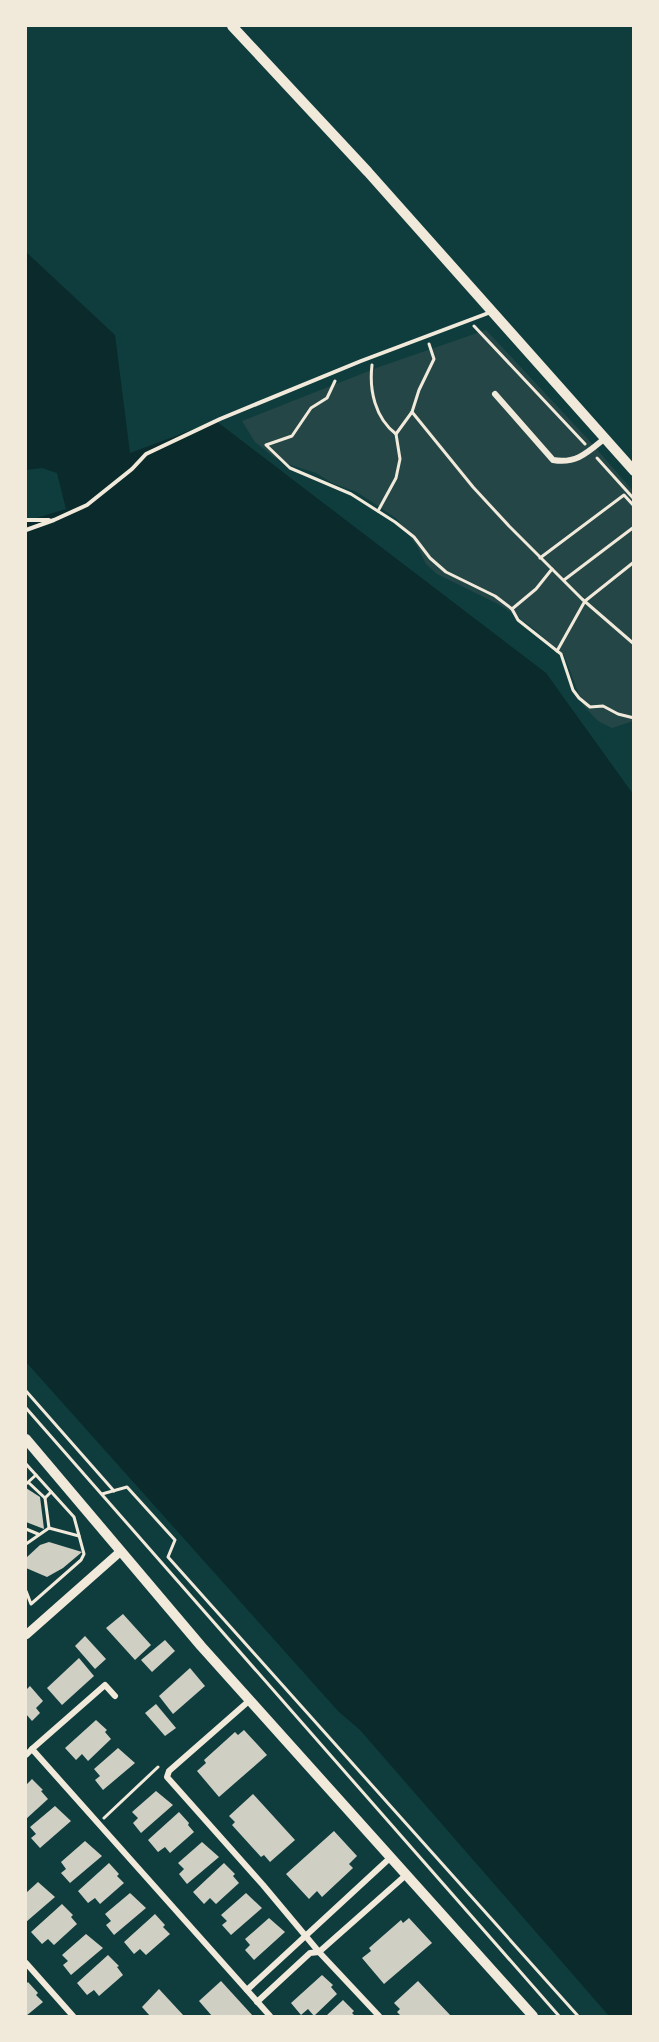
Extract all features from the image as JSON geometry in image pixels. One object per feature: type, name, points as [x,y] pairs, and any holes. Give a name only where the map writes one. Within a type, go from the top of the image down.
[{"type":"main road","points":[[232,26],[306,103],[633,471]]},
{"type":"main road","points":[[26,1439],[201,1646],[406,1875],[464,1936],[533,2016]]},
{"type":"street","points":[[495,394],[553,460],[566,462],[583,456],[604,439]]},
{"type":"street","points":[[26,1635],[121,1551]]},
{"type":"street","points":[[26,1755],[105,1685],[115,1696]]},
{"type":"street","points":[[250,1700],[169,1772],[167,1777],[319,1952],[379,2016]]},
{"type":"street","points":[[32,1749],[270,2016]]},
{"type":"street","points":[[247,1990],[391,1857]]},
{"type":"street","points":[[257,2002],[310,1953],[319,1952],[406,1875]]},
{"type":"street","points":[[26,1963],[73,2016]]},
{"type":"lane","points":[[26,530],[87,504],[132,469],[146,454],[220,419],[338,370],[492,312]]},
{"type":"lane","points":[[26,520],[54,520]]},
{"type":"path","points":[[470,321],[633,499]]},
{"type":"path","points":[[377,511],[396,478],[400,459],[396,434],[412,412],[419,390],[434,359],[426,336]]},
{"type":"path","points":[[373,357],[370,382],[377,409],[387,428],[396,434]]},
{"type":"path","points":[[338,370],[333,388],[327,398],[311,408],[292,436],[266,445],[290,468],[351,494],[377,511],[414,537],[430,558],[446,572],[495,596],[512,609],[518,620],[561,654],[573,690],[590,707],[603,706],[618,714],[633,718]]},
{"type":"path","points":[[412,412],[488,504],[540,558],[633,644]]},
{"type":"path","points":[[540,558],[624,495],[633,506]]},
{"type":"path","points":[[564,580],[633,527]]},
{"type":"path","points":[[557,651],[585,601],[633,563]]},
{"type":"path","points":[[512,609],[536,589],[552,569]]},
{"type":"path","points":[[26,1391],[114,1491]]},
{"type":"path","points":[[26,1408],[559,2016]]},
{"type":"path","points":[[26,1464],[74,1517],[84,1554],[81,1560],[31,1604],[26,1591]]},
{"type":"path","points":[[36,1475],[27,1484],[45,1498],[49,1528]]},
{"type":"path","points":[[102,1494],[127,1487],[175,1540],[165,1565]]},
{"type":"path","points":[[45,1498],[51,1492]]},
{"type":"path","points":[[26,1544],[49,1528],[79,1536]]},
{"type":"path","points":[[26,1529],[38,1534]]},
{"type":"path","points":[[168,1557],[578,2016]]},
{"type":"path","points":[[98,1823],[164,1762]]},
{"type":"shaded area","points":[[26,252],[115,335],[130,453],[216,421],[546,673],[633,794],[633,2016],[609,2016],[360,1730],[338,1711],[26,1362],[26,521],[66,509],[57,473],[42,468],[26,470]]},
{"type":"shaded area","points":[[486,330],[633,491],[633,721],[612,728],[598,721],[583,705],[564,655],[529,625],[500,605],[437,574],[426,564],[417,546],[397,519],[357,492],[274,457],[255,442],[242,421],[379,367]]},
{"type":"building","points":[[26,1488],[40,1497],[44,1529],[26,1522]]},
{"type":"building","points":[[49,1542],[82,1552],[63,1568],[47,1577],[26,1568],[26,1558],[40,1545]]},
{"type":"building","points":[[123,1614],[151,1645],[135,1660],[106,1628]]},
{"type":"building","points":[[85,1636],[106,1659],[95,1669],[75,1646]]},
{"type":"building","points":[[165,1640],[175,1651],[152,1672],[141,1660]]},
{"type":"building","points":[[79,1658],[94,1676],[62,1705],[47,1688]]},
{"type":"building","points":[[190,1668],[205,1686],[173,1714],[159,1696]]},
{"type":"building","points":[[30,1686],[43,1701],[36,1708],[40,1713],[32,1721],[26,1714],[26,1690]]},
{"type":"building","points":[[156,1704],[176,1728],[165,1736],[145,1713]]},
{"type":"building","points":[[96,1720],[107,1730],[105,1732],[111,1739],[88,1761],[82,1754],[76,1760],[65,1748]]},
{"type":"building","points":[[244,1730],[267,1755],[219,1797],[197,1771],[206,1763],[204,1760],[235,1732],[238,1735]]},
{"type":"building","points":[[118,1748],[135,1763],[103,1790],[95,1780],[100,1776],[94,1769]]},
{"type":"building","points":[[32,1779],[48,1799],[26,1819],[26,1785]]},
{"type":"building","points":[[156,1791],[173,1805],[141,1833],[133,1823],[138,1818],[132,1812]]},
{"type":"building","points":[[253,1794],[295,1840],[270,1862],[264,1855],[261,1857],[232,1825],[235,1822],[229,1816]]},
{"type":"building","points":[[55,1806],[71,1821],[40,1848],[31,1838],[36,1834],[30,1827]]},
{"type":"building","points":[[179,1812],[194,1832],[170,1853],[165,1847],[158,1852],[148,1840]]},
{"type":"building","points":[[334,1831],[357,1856],[349,1864],[353,1868],[322,1897],[317,1891],[309,1899],[286,1874]]},
{"type":"building","points":[[85,1841],[102,1856],[70,1883],[61,1873],[66,1869],[61,1862]]},
{"type":"building","points":[[202,1842],[219,1857],[187,1884],[179,1874],[184,1869],[178,1863]]},
{"type":"building","points":[[109,1863],[124,1883],[100,1904],[95,1898],[88,1903],[78,1891]]},
{"type":"building","points":[[224,1863],[235,1874],[233,1876],[239,1883],[216,1904],[210,1898],[204,1904],[193,1892]]},
{"type":"building","points":[[38,1882],[55,1897],[26,1922],[26,1893]]},
{"type":"building","points":[[130,1893],[146,1908],[114,1935],[106,1925],[111,1921],[105,1914]]},
{"type":"building","points":[[246,1893],[262,1908],[231,1935],[222,1925],[227,1921],[221,1915]]},
{"type":"building","points":[[62,1904],[73,1915],[71,1917],[77,1924],[54,1945],[48,1939],[42,1944],[31,1932]]},
{"type":"building","points":[[155,1914],[170,1934],[146,1955],[140,1949],[134,1954],[124,1942]]},
{"type":"building","points":[[269,1918],[285,1932],[254,1960],[245,1950],[250,1945],[245,1939]]},
{"type":"building","points":[[409,1918],[432,1943],[384,1984],[362,1958],[371,1951],[369,1948],[401,1920],[403,1923]]},
{"type":"building","points":[[86,1934],[103,1948],[71,1975],[63,1965],[68,1961],[62,1955]]},
{"type":"building","points":[[108,1955],[119,1966],[117,1967],[123,1975],[99,1996],[94,1990],[87,1995],[77,1983]]},
{"type":"building","points":[[322,1975],[333,1985],[331,1987],[337,1994],[314,2016],[308,2009],[301,2015],[291,2003]]},
{"type":"building","points":[[221,1981],[253,2016],[212,2016],[199,2001]]},
{"type":"building","points":[[418,1981],[451,2016],[401,2016],[397,2012],[400,2009],[394,2003]]},
{"type":"building","points":[[28,1982],[43,2002],[26,2016],[26,1984]]},
{"type":"building","points":[[159,1989],[184,2016],[150,2016],[142,2007]]},
{"type":"building","points":[[343,2000],[354,2011],[352,2013],[355,2016],[326,2016]]}]
